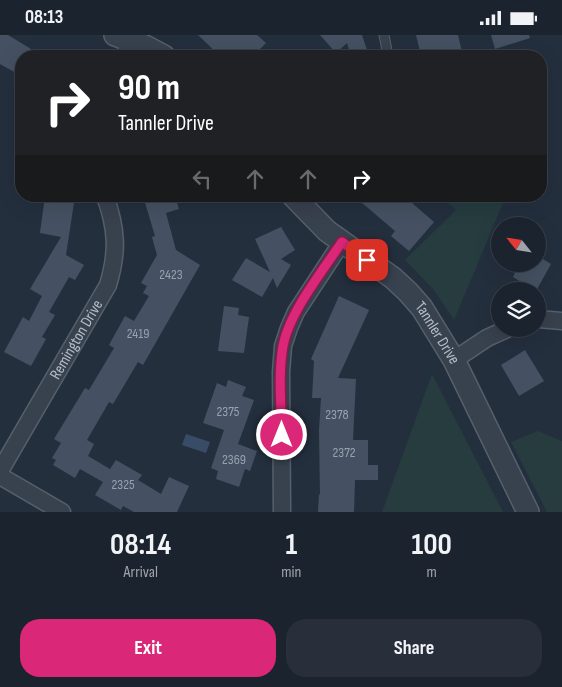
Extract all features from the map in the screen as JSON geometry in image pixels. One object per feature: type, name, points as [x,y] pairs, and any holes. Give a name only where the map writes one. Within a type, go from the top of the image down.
[{"type":"street","points":[[126,42],[148,50]]},
{"type":"street","name":"Remington Drive","points":[[0,471],[108,285],[114,266],[116,237],[108,202]]},
{"type":"street","name":"Tannler Drive","points":[[299,202],[318,223],[383,270],[408,292],[429,319],[454,360],[528,512]]},
{"type":"street","points":[[282,512],[281,371],[283,346],[288,328],[296,312],[342,242]]},
{"type":"street","points":[[546,320],[562,321]]},
{"type":"street","points":[[454,360],[491,336]]},
{"type":"street","points":[[0,476],[62,512]]},
{"type":"lane","points":[[384,35],[387,50]]},
{"type":"green space","points":[[446,202],[503,202],[497,217],[491,217],[491,232],[454,320],[434,290],[405,260],[456,210]]},
{"type":"green space","points":[[432,374],[503,512],[382,512]]},
{"type":"green space","points":[[538,431],[562,441],[562,512],[547,512],[511,442]]},
{"type":"water","points":[[186,434],[210,442],[206,453],[182,445]]},
{"type":"building","points":[[0,35],[8,35],[31,49],[15,50],[15,72],[0,64]]},
{"type":"building","points":[[198,35],[257,35],[266,43],[259,50],[214,50]]},
{"type":"building","points":[[320,35],[362,35],[367,50],[349,50],[347,43],[339,50],[333,50]]},
{"type":"building","points":[[416,35],[458,35],[462,50],[420,50]]},
{"type":"building","points":[[491,35],[529,35],[530,38],[495,49]]},
{"type":"building","points":[[44,202],[74,202],[66,255],[84,265],[75,280],[69,277],[49,312],[55,315],[42,337],[46,339],[31,366],[4,352],[23,317],[29,321],[42,296],[30,289],[61,237],[40,233]]},
{"type":"building","points":[[145,202],[177,202],[179,209],[166,213],[176,250],[200,265],[143,365],[138,362],[113,404],[109,402],[87,440],[94,444],[88,456],[110,469],[116,460],[142,475],[138,480],[161,494],[169,477],[189,486],[177,512],[134,512],[123,506],[121,510],[95,495],[103,482],[80,469],[75,478],[53,465],[56,460],[52,458],[61,443],[54,439],[85,388],[89,390],[114,348],[109,345],[125,316],[134,321],[149,296],[143,293],[147,286],[141,283],[157,255],[152,237],[155,236]]},
{"type":"building","points":[[361,202],[411,202],[434,222],[409,251],[391,236],[395,231]]},
{"type":"building","points":[[281,227],[295,250],[281,259],[291,265],[277,288],[273,278],[262,297],[232,280],[246,258],[270,272],[255,239]]},
{"type":"building","points":[[546,261],[551,264],[546,273]]},
{"type":"building","points":[[515,273],[546,273],[541,282],[521,282],[513,277]]},
{"type":"building","points":[[339,296],[369,310],[338,378],[356,379],[353,440],[368,440],[368,465],[378,465],[378,480],[355,480],[354,512],[318,512],[320,495],[319,430],[321,398],[312,398],[314,361],[311,359]]},
{"type":"building","points":[[224,306],[239,308],[238,315],[249,317],[244,353],[218,351]]},
{"type":"building","points":[[525,350],[544,381],[519,396],[501,365]]},
{"type":"building","points":[[228,380],[246,387],[242,396],[254,400],[238,444],[257,451],[250,471],[245,469],[239,487],[216,479],[218,471],[211,468],[224,430],[203,423],[217,383],[226,387]]},
{"type":"route","points":[[282,435],[281,371],[283,346],[288,328],[296,312],[342,242],[367,260]]}]
